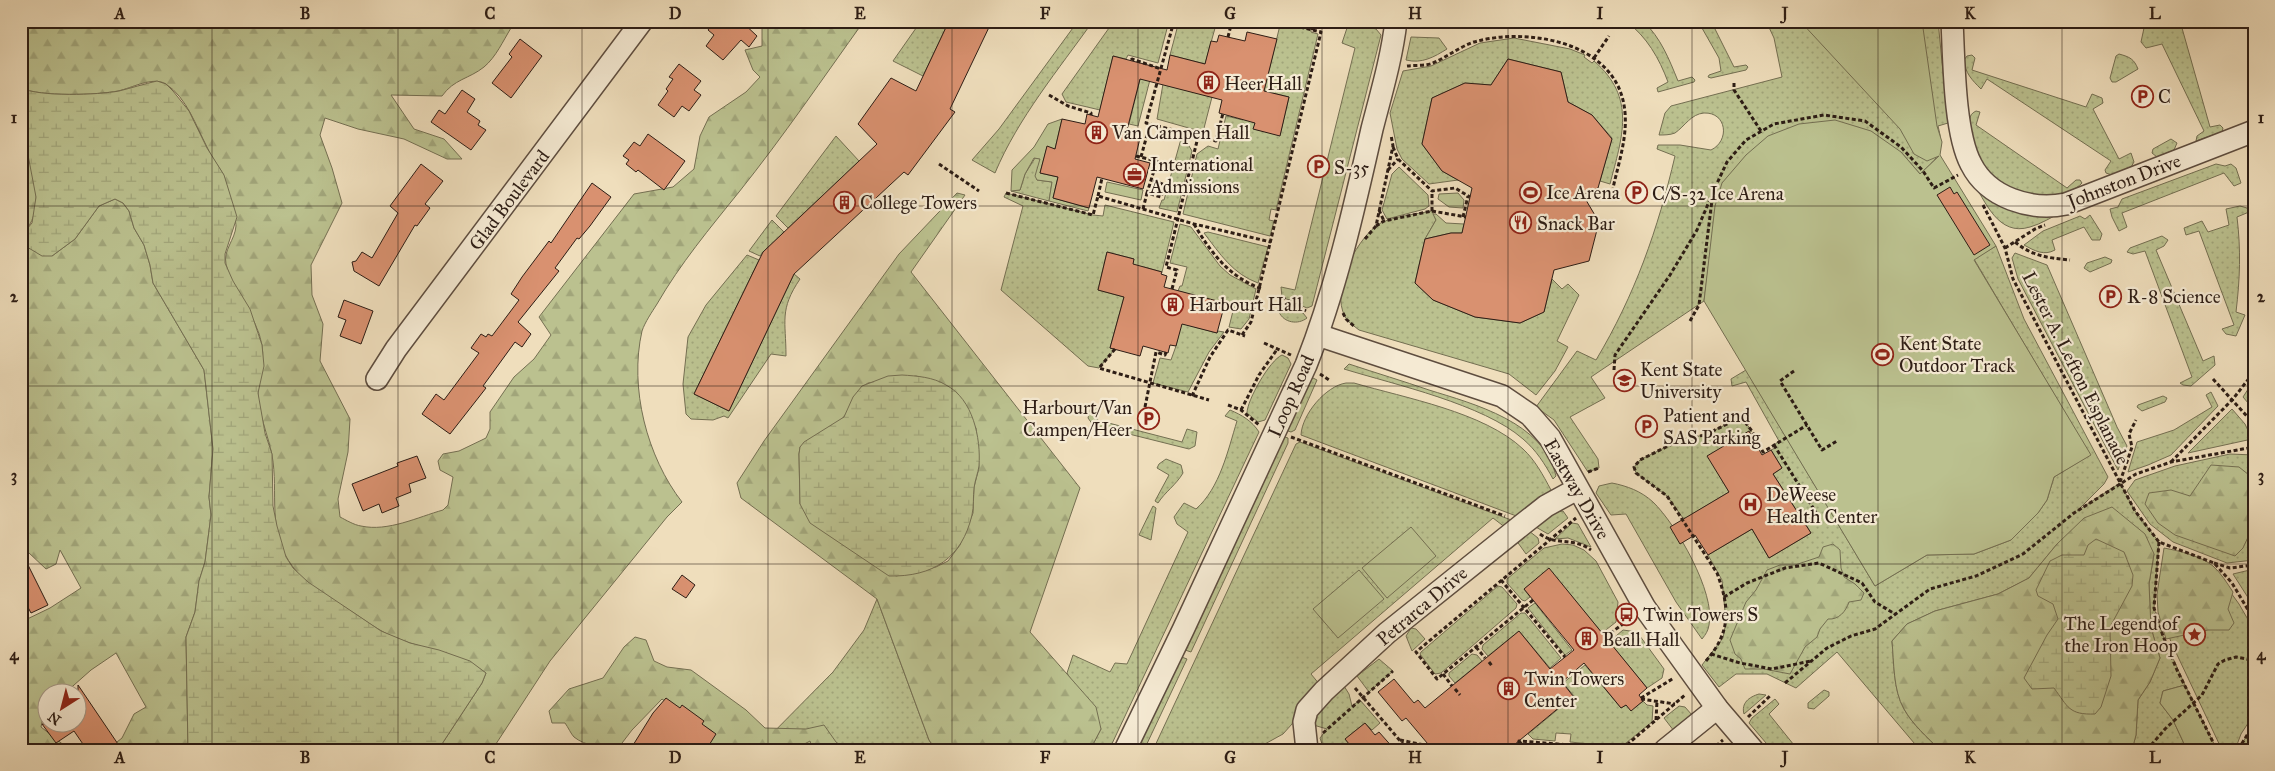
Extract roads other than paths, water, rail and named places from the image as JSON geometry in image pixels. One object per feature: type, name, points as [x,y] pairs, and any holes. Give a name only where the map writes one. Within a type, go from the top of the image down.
[{"type":"street","name":"Glad Boulevard","points":[[378,379],[396,349],[642,21]]},
{"type":"street","name":"Loop Road","points":[[1125,750],[1276,431],[1318,335],[1357,198],[1396,21]]},
{"type":"street","name":"Johnston Drive","points":[[1952,21],[1958,111],[1971,166],[1993,190],[2018,202],[2040,206],[2066,204],[2254,131]]},
{"type":"street","name":"Eastway Drive","points":[[1318,335],[1502,396],[1530,415],[1582,481],[1645,608],[1717,708],[1753,750]]},
{"type":"street","name":"Petrarca Drive","points":[[1313,744],[1304,722],[1307,710],[1343,674],[1387,633],[1517,528],[1582,481]]},
{"type":"street","points":[[1665,750],[1717,708]]},
{"type":"place","name":"Heer Hall","points":[[1208,83]]},
{"type":"place","name":"C","points":[[2142,96]]},
{"type":"place","name":"Van Campen Hall","points":[[1096,132]]},
{"type":"place","name":"S-35","points":[[1318,167]]},
{"type":"place","name":"International Admissions","points":[[1134,175]]},
{"type":"place","name":"Ice Arena","points":[[1530,192]]},
{"type":"place","name":"C/S-32 Ice Arena","points":[[1636,193]]},
{"type":"place","name":"College Towers","points":[[844,202]]},
{"type":"place","name":"Snack Bar","points":[[1521,223]]},
{"type":"place","name":"R-8 Science","points":[[2111,296]]},
{"type":"place","name":"Harbourt Hall","points":[[1173,304]]},
{"type":"place","name":"Kent State Outdoor Track","points":[[1883,354]]},
{"type":"place","name":"Kent State University","points":[[1624,380]]},
{"type":"place","name":"Harbourt/Van Campen/Heer","points":[[1148,418]]},
{"type":"place","name":"Patient and SAS Parking","points":[[1647,426]]},
{"type":"place","name":"DeWeese Health Center","points":[[1750,505]]},
{"type":"place","name":"Twin Towers S","points":[[1627,614]]},
{"type":"place","name":"The Legend of the Iron Hoop","points":[[2194,634]]},
{"type":"place","name":"Beall Hall","points":[[1586,639]]},
{"type":"place","name":"Twin Towers Center","points":[[1508,689]]}]
